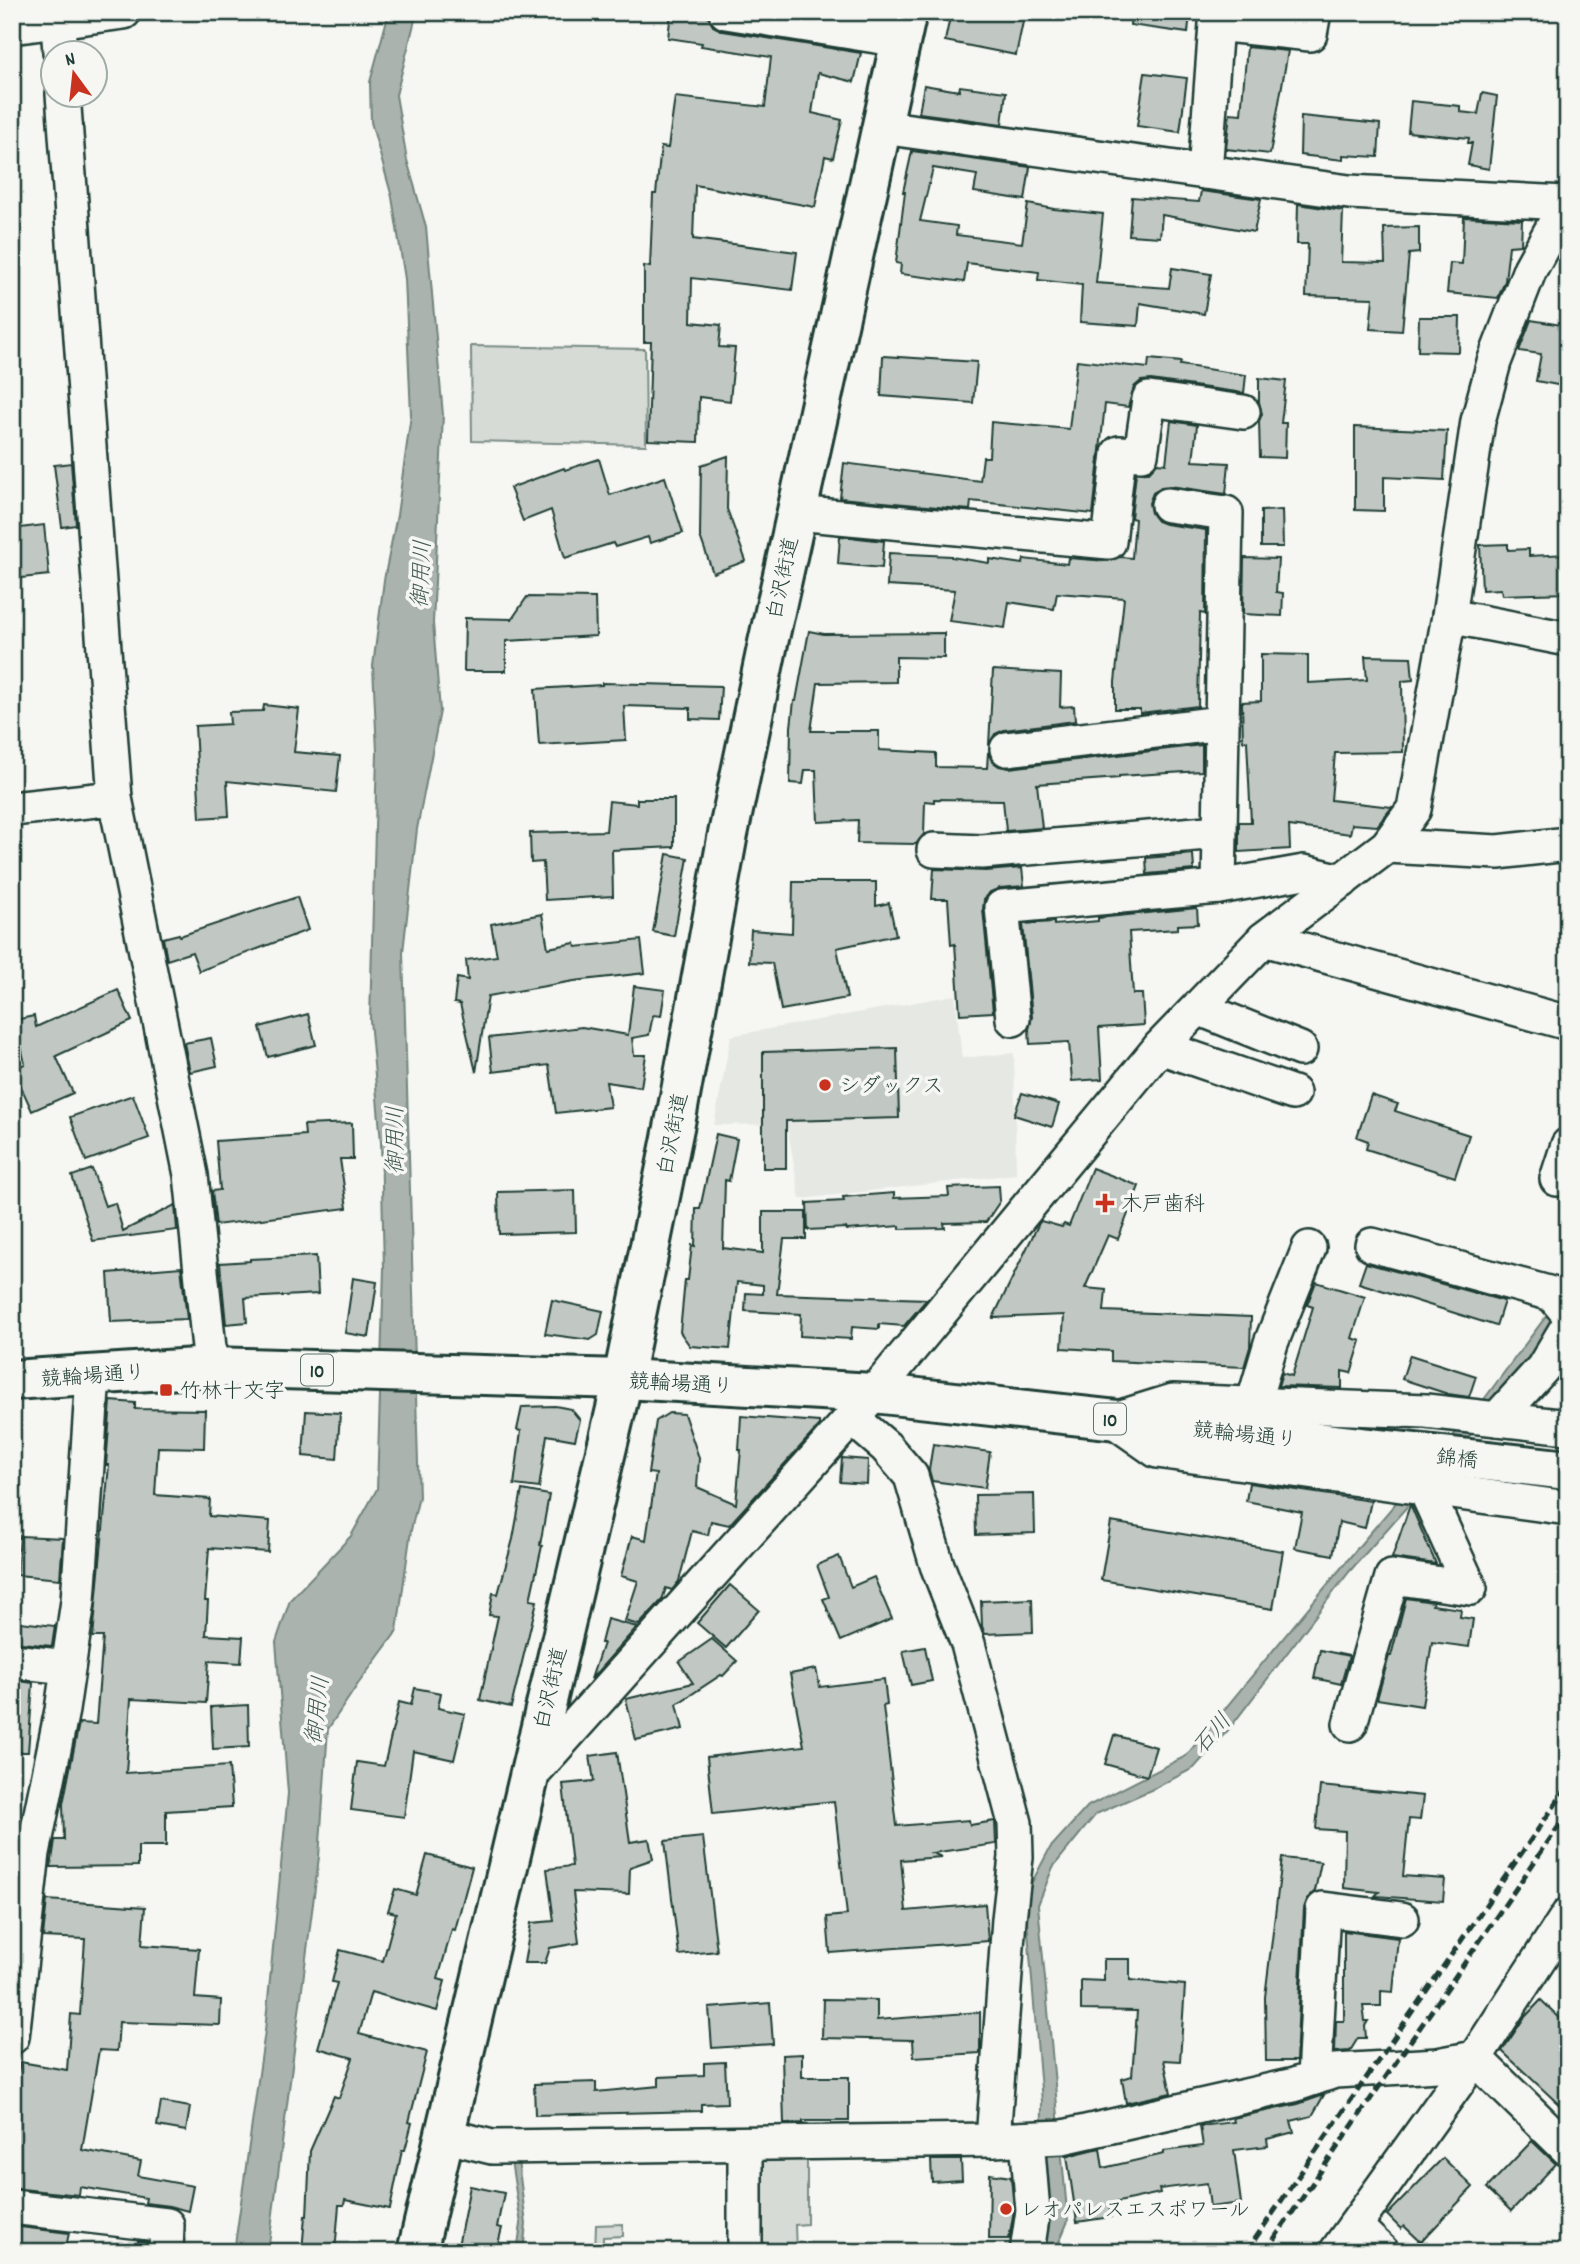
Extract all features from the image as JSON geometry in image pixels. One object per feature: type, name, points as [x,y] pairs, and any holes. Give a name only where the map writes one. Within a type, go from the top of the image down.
[{"type":"main road","name":"白沢街道","points":[[417,2252],[623,1379],[677,1113],[727,839],[904,26]]},
{"type":"main road","name":"競輪場通り","points":[[12,1380],[211,1367],[623,1379],[863,1405],[1113,1420],[1347,1446]]},
{"type":"main road","name":"錦橋","points":[[1347,1446],[1568,1470]]},
{"type":"street","points":[[12,27],[58,29],[124,12]]},
{"type":"street","points":[[726,12],[904,26]]},
{"type":"street","points":[[1205,172],[1216,24],[1310,34],[1314,12]]},
{"type":"street","points":[[64,108],[115,798],[191,1175],[211,1367]]},
{"type":"street","points":[[529,1777],[863,1405],[1160,1047],[1264,939],[1387,846],[1414,809],[1449,616],[1478,421],[1491,374],[1530,269],[1567,201],[1349,192],[881,127]]},
{"type":"street","points":[[796,513],[1109,542],[1119,453],[1141,454],[1149,399],[1243,412]]},
{"type":"street","points":[[1168,505],[1226,513],[1219,887]]},
{"type":"street","points":[[1449,616],[1568,639]]},
{"type":"street","points":[[1007,749],[1222,723]]},
{"type":"street","points":[[12,809],[115,798]]},
{"type":"street","points":[[934,850],[982,852],[1219,832]]},
{"type":"street","points":[[1387,846],[1498,852],[1568,844]]},
{"type":"street","points":[[1013,1019],[1002,907],[1219,887],[1304,872],[1342,881]]},
{"type":"street","points":[[1264,939],[1568,1023]]},
{"type":"street","points":[[1198,1008],[1300,1049]]},
{"type":"street","points":[[1160,1047],[1293,1093]]},
{"type":"street","points":[[1557,1180],[1568,1145]]},
{"type":"street","points":[[1372,1245],[1552,1294],[1568,1313]]},
{"type":"street","points":[[1253,1404],[1271,1343],[1309,1248]]},
{"type":"street","points":[[1497,1419],[1543,1368],[1568,1326]]},
{"type":"street","points":[[12,2037],[33,1853],[62,1710],[78,1601],[93,1375]]},
{"type":"street","points":[[1113,1420],[1173,1401],[1426,1412],[1568,1427]]},
{"type":"street","points":[[863,1405],[886,1447],[911,1476],[937,1565],[968,1644],[1015,1823],[1016,1857],[993,2140]]},
{"type":"street","points":[[1113,1420],[1157,1451],[1568,1507]]},
{"type":"street","points":[[1350,1724],[1392,1577],[1470,1588],[1425,1489]]},
{"type":"street","points":[[12,1661],[68,1667]]},
{"type":"street","points":[[12,1840],[40,1818]]},
{"type":"street","points":[[1314,2078],[1323,1909],[1402,1919]]},
{"type":"street","points":[[1382,2252],[1345,2239],[1475,2058],[1568,1915]]},
{"type":"street","points":[[443,2135],[492,2147],[1063,2137],[1293,2085],[1335,2071],[1438,2065],[1475,2058]]},
{"type":"street","points":[[1475,2058],[1568,2149]]},
{"type":"street","points":[[1027,2139],[1033,2211],[1027,2252]]},
{"type":"street","points":[[745,2252],[746,2144]]},
{"type":"street","points":[[12,2207],[167,2225],[166,2252]]},
{"type":"shaded area","points":[[471,346],[645,349],[646,445],[472,441]]},
{"type":"shaded area","points":[[955,995],[962,1058],[1014,1053],[1016,1174],[800,1199],[787,1124],[714,1125],[731,1036]]},
{"type":"shaded area","points":[[807,2150],[807,2224],[795,2225],[796,2252],[759,2252],[757,2157]]},
{"type":"shaded area","points":[[623,2224],[623,2236],[603,2237],[603,2252],[595,2252],[596,2225]]},
{"type":"water","name":"御用川","points":[[389,12],[417,12],[396,95],[407,160],[426,227],[443,415],[433,623],[440,711],[417,829],[403,952],[419,1497],[411,1530],[397,1631],[328,1729],[319,1857],[268,2252],[234,2252],[265,2031],[288,1793],[276,1642],[290,1600],[351,1536],[377,1489],[384,1269],[381,1142],[370,1020],[377,752],[373,666],[411,415],[405,279],[392,197],[371,122],[370,82]]},
{"type":"water","name":"石川","points":[[1568,1287],[1568,1310],[1514,1386],[1349,1572],[1229,1729],[1194,1768],[1096,1814],[1053,1867],[1038,1905],[1068,2221],[1055,2252],[1036,2252],[1041,2182],[1042,2102],[1026,1907],[1032,1882],[1050,1848],[1088,1806],[1186,1756],[1482,1402]]},
{"type":"water","points":[[511,2161],[518,2161],[526,2224],[523,2252],[517,2252],[521,2224]]},
{"type":"building","points":[[671,12],[707,15],[713,26],[723,31],[861,53],[854,82],[818,73],[812,113],[842,120],[833,158],[825,156],[815,207],[695,185],[693,239],[797,252],[792,290],[692,278],[691,322],[721,325],[719,347],[735,348],[730,401],[699,397],[698,442],[648,440],[651,342],[644,342],[644,266],[650,267],[653,194],[656,194],[661,147],[668,148],[675,97],[765,107],[771,57],[668,38]]},
{"type":"building","points":[[951,12],[1025,12],[1016,55],[945,41]]},
{"type":"building","points":[[1131,12],[1190,12],[1188,33],[1130,25]]},
{"type":"building","points":[[1247,47],[1288,51],[1270,154],[1226,149],[1230,113],[1241,114]]},
{"type":"building","points":[[1145,73],[1187,78],[1180,132],[1137,126]]},
{"type":"building","points":[[924,85],[959,91],[960,86],[1006,92],[1002,124],[919,113]]},
{"type":"building","points":[[1482,93],[1497,96],[1489,169],[1468,165],[1472,143],[1468,143],[1469,138],[1408,132],[1411,101],[1460,106],[1460,112],[1478,114]]},
{"type":"building","points":[[1301,116],[1380,124],[1378,157],[1343,155],[1343,160],[1300,155]]},
{"type":"building","points":[[912,151],[1030,167],[1025,200],[974,192],[977,175],[933,168],[920,221],[957,226],[956,235],[1022,243],[1028,204],[1103,214],[1096,283],[1169,288],[1172,268],[1211,274],[1204,314],[1140,303],[1138,326],[1080,322],[1082,285],[1038,280],[1039,272],[967,263],[964,282],[900,274],[901,264],[896,263],[903,192]]},
{"type":"building","points":[[1201,191],[1261,199],[1254,232],[1162,215],[1160,237],[1129,235],[1132,197],[1199,202]]},
{"type":"building","points":[[1298,204],[1343,211],[1341,262],[1385,263],[1384,228],[1419,227],[1419,253],[1409,254],[1402,331],[1370,329],[1373,298],[1306,296],[1308,244],[1297,244]]},
{"type":"building","points":[[1464,217],[1522,220],[1521,245],[1509,246],[1505,281],[1498,298],[1447,293],[1450,263],[1462,264]]},
{"type":"building","points":[[1419,317],[1460,317],[1459,352],[1418,351]]},
{"type":"building","points":[[1531,320],[1568,326],[1568,387],[1536,381],[1541,354],[1519,351]]},
{"type":"building","points":[[883,356],[977,362],[973,403],[881,396]]},
{"type":"building","points":[[1149,359],[1181,362],[1180,365],[1246,375],[1244,393],[1151,380],[1141,381],[1134,387],[1128,407],[1105,404],[1093,514],[971,501],[970,510],[840,498],[844,463],[980,481],[983,457],[989,457],[991,422],[1069,429],[1077,360],[1148,368]]},
{"type":"building","points":[[1259,378],[1286,381],[1281,423],[1286,423],[1285,458],[1260,457],[1259,421],[1262,414]]},
{"type":"building","points":[[1171,421],[1197,425],[1193,461],[1229,463],[1226,494],[1161,487],[1153,493],[1149,503],[1151,513],[1157,521],[1206,530],[1205,614],[1200,613],[1198,706],[1140,713],[1140,709],[1115,709],[1115,682],[1124,598],[1057,593],[1054,609],[1009,602],[1005,628],[949,621],[955,590],[887,586],[889,553],[951,556],[989,563],[989,559],[1023,564],[1024,559],[1067,564],[1068,558],[1107,561],[1120,557],[1132,558],[1135,519],[1131,518],[1136,473],[1149,472],[1157,463],[1166,464]]},
{"type":"building","points":[[1355,427],[1447,431],[1444,480],[1384,477],[1384,511],[1355,510]]},
{"type":"building","points":[[728,456],[727,509],[746,561],[713,573],[700,536],[701,465]]},
{"type":"building","points":[[599,459],[610,495],[665,477],[683,533],[650,543],[648,537],[615,547],[613,543],[565,558],[551,510],[523,521],[510,488],[564,468],[565,470]]},
{"type":"building","points":[[71,463],[76,525],[62,527],[54,465]]},
{"type":"building","points":[[1282,510],[1283,547],[1261,547],[1261,511]]},
{"type":"building","points":[[44,525],[49,575],[12,579],[12,529]]},
{"type":"building","points":[[840,536],[884,541],[882,568],[838,564]]},
{"type":"building","points":[[1508,544],[1508,550],[1529,549],[1529,556],[1568,554],[1568,593],[1502,595],[1501,589],[1482,590],[1480,545]]},
{"type":"building","points":[[1244,558],[1278,559],[1276,592],[1283,593],[1282,616],[1243,614]]},
{"type":"building","points":[[527,597],[595,598],[596,636],[506,641],[506,671],[464,671],[465,618],[512,619]]},
{"type":"building","points":[[809,631],[824,634],[944,633],[944,658],[896,657],[896,682],[818,683],[811,731],[879,731],[879,750],[936,753],[936,767],[987,768],[988,752],[992,761],[1009,768],[1202,745],[1202,771],[1037,784],[1042,828],[1006,831],[1003,800],[934,799],[934,802],[925,801],[924,834],[916,844],[857,843],[858,820],[818,822],[816,770],[805,770],[803,784],[790,783],[794,701]]},
{"type":"building","points":[[1261,654],[1308,655],[1308,683],[1367,680],[1365,656],[1411,657],[1413,680],[1402,681],[1403,752],[1335,753],[1331,800],[1392,807],[1377,826],[1352,824],[1350,834],[1289,826],[1290,849],[1239,852],[1239,822],[1251,822],[1242,702],[1261,701]]},
{"type":"building","points":[[993,670],[1061,674],[1060,707],[1074,706],[1075,721],[1004,730],[995,734],[989,745]]},
{"type":"building","points":[[602,683],[721,686],[719,720],[690,719],[690,708],[624,706],[626,740],[539,745],[535,689]]},
{"type":"building","points":[[264,705],[299,709],[294,752],[340,756],[336,792],[227,781],[229,816],[200,818],[195,726],[230,724],[229,712],[263,711]]},
{"type":"building","points":[[637,799],[674,799],[674,847],[612,850],[613,896],[545,900],[543,862],[531,863],[530,833],[606,831],[609,801],[637,804]]},
{"type":"building","points":[[667,854],[688,858],[674,936],[653,932]]},
{"type":"building","points":[[1193,854],[1194,870],[1147,874],[1146,858]]},
{"type":"building","points":[[1022,868],[1024,886],[1000,888],[990,892],[984,900],[993,1012],[960,1014],[955,944],[951,945],[948,899],[932,899],[934,869],[986,871]]},
{"type":"building","points":[[793,882],[876,882],[876,906],[889,903],[896,935],[837,948],[847,998],[781,1010],[772,963],[749,962],[751,930],[792,933]]},
{"type":"building","points":[[297,897],[308,930],[199,971],[192,952],[167,960],[163,938],[179,934],[180,936]]},
{"type":"building","points":[[1197,908],[1198,924],[1178,925],[1178,929],[1129,932],[1133,994],[1142,994],[1144,1025],[1099,1028],[1102,1079],[1072,1081],[1069,1042],[1030,1044],[1029,1029],[1032,1017],[1023,924],[1054,922],[1054,925],[1098,921],[1098,918]]},
{"type":"building","points":[[542,914],[548,948],[575,943],[576,947],[641,940],[645,973],[574,981],[488,996],[476,1072],[460,1004],[454,1003],[457,978],[468,980],[466,960],[497,956],[491,924]]},
{"type":"building","points":[[634,986],[665,990],[661,1016],[653,1015],[649,1035],[632,1038],[634,1055],[646,1055],[641,1087],[606,1082],[610,1107],[556,1113],[549,1065],[493,1072],[489,1038],[582,1027],[628,1035]]},
{"type":"building","points":[[118,990],[132,1021],[56,1056],[73,1093],[32,1111],[13,1069],[25,1064],[15,1020],[34,1016],[36,1027]]},
{"type":"building","points":[[308,1014],[316,1045],[268,1057],[260,1027]]},
{"type":"building","points":[[211,1038],[217,1066],[190,1072],[184,1043]]},
{"type":"building","name":"シダックス","points":[[897,1048],[899,1118],[786,1121],[786,1168],[763,1168],[763,1052]]},
{"type":"building","points":[[1022,1093],[1059,1104],[1052,1127],[1014,1115]]},
{"type":"building","points":[[133,1095],[149,1138],[86,1161],[70,1117]]},
{"type":"building","points":[[1371,1095],[1398,1104],[1395,1111],[1469,1135],[1455,1177],[1366,1149],[1368,1141],[1357,1137]]},
{"type":"building","points":[[352,1123],[353,1159],[340,1159],[347,1208],[216,1225],[212,1191],[220,1190],[216,1141],[305,1135],[304,1125]]},
{"type":"building","points":[[716,1134],[737,1139],[729,1181],[725,1180],[723,1248],[763,1253],[763,1212],[806,1212],[806,1239],[784,1239],[777,1294],[927,1299],[904,1326],[879,1324],[879,1329],[852,1327],[851,1339],[800,1336],[801,1314],[745,1311],[746,1293],[763,1294],[763,1285],[737,1282],[730,1349],[690,1346],[680,1332],[685,1280],[688,1280],[692,1245],[695,1246],[696,1209],[700,1209]]},
{"type":"building","points":[[1092,1168],[1139,1186],[1118,1239],[1108,1235],[1085,1288],[1106,1290],[1104,1311],[1251,1317],[1250,1347],[1244,1367],[1111,1361],[1111,1351],[1062,1348],[1064,1315],[993,1318],[1039,1223],[1041,1221],[1062,1227],[1064,1224],[1069,1226]]},
{"type":"building","points":[[92,1169],[105,1206],[115,1203],[123,1231],[175,1205],[177,1230],[93,1241],[72,1176]]},
{"type":"building","points":[[999,1186],[1000,1201],[986,1222],[944,1223],[945,1228],[900,1229],[900,1226],[808,1230],[807,1203],[844,1201],[843,1197],[894,1193],[894,1198],[949,1196],[948,1188]]},
{"type":"building","points":[[575,1190],[576,1232],[499,1234],[498,1192]]},
{"type":"building","points":[[316,1256],[318,1294],[245,1298],[247,1322],[226,1324],[220,1263]]},
{"type":"building","points":[[1366,1263],[1504,1301],[1496,1326],[1359,1283]]},
{"type":"building","points":[[181,1267],[187,1319],[111,1322],[108,1273]]},
{"type":"building","points":[[353,1278],[377,1282],[369,1337],[345,1333]]},
{"type":"building","points":[[1316,1282],[1365,1297],[1352,1338],[1361,1341],[1351,1373],[1342,1371],[1342,1388],[1278,1386],[1282,1373],[1292,1376],[1313,1307],[1307,1305]]},
{"type":"building","points":[[552,1300],[603,1311],[598,1335],[590,1340],[545,1334]]},
{"type":"building","points":[[1410,1355],[1476,1376],[1469,1397],[1448,1394],[1402,1379]]},
{"type":"building","points":[[111,1401],[135,1403],[135,1409],[205,1410],[204,1448],[158,1447],[155,1495],[210,1499],[209,1516],[270,1521],[268,1552],[209,1548],[205,1601],[208,1601],[206,1635],[243,1637],[241,1663],[209,1661],[206,1703],[131,1699],[126,1773],[229,1766],[232,1807],[166,1811],[166,1846],[138,1846],[138,1866],[51,1867],[55,1840],[64,1840],[63,1804],[79,1723],[96,1724],[103,1637],[93,1637],[109,1465],[106,1465]]},
{"type":"building","points":[[555,1406],[571,1409],[580,1420],[575,1440],[547,1435],[539,1488],[514,1485],[521,1431],[517,1430],[522,1407]]},
{"type":"building","points":[[306,1411],[340,1413],[337,1459],[303,1456]]},
{"type":"building","points":[[669,1413],[684,1414],[699,1458],[697,1487],[736,1504],[741,1416],[819,1422],[819,1426],[729,1525],[711,1521],[708,1535],[692,1531],[679,1581],[672,1590],[666,1588],[662,1600],[639,1625],[625,1621],[638,1581],[621,1576],[632,1536],[646,1540],[656,1474],[648,1473],[656,1421]]},
{"type":"building","points":[[933,1444],[990,1452],[985,1488],[932,1481],[929,1470]]},
{"type":"building","points":[[842,1458],[868,1460],[867,1484],[840,1482]]},
{"type":"building","points":[[1249,1483],[1371,1501],[1365,1528],[1339,1522],[1333,1555],[1295,1548],[1302,1512],[1246,1501]]},
{"type":"building","points":[[522,1490],[549,1495],[540,1545],[542,1546],[530,1600],[537,1601],[511,1707],[480,1700],[498,1616],[489,1615],[493,1593],[498,1594],[513,1539]]},
{"type":"building","points":[[1034,1494],[1035,1533],[976,1535],[975,1495]]},
{"type":"building","points":[[1411,1506],[1436,1564],[1392,1558]]},
{"type":"building","points":[[1111,1522],[1283,1551],[1273,1609],[1101,1580]]},
{"type":"building","points":[[20,1536],[63,1538],[60,1579],[17,1575]]},
{"type":"building","points":[[839,1556],[851,1587],[874,1577],[892,1619],[841,1641],[823,1599],[829,1597],[817,1565]]},
{"type":"building","points":[[730,1585],[759,1610],[726,1648],[697,1623]]},
{"type":"building","points":[[1406,1598],[1461,1609],[1460,1617],[1473,1619],[1469,1647],[1432,1642],[1422,1706],[1377,1699]]},
{"type":"building","points":[[1032,1599],[1033,1632],[985,1634],[981,1601]]},
{"type":"building","points":[[607,1619],[637,1627],[591,1679],[603,1643]]},
{"type":"building","points":[[12,1621],[55,1626],[52,1646],[12,1642]]},
{"type":"building","points":[[712,1639],[737,1661],[723,1676],[677,1704],[683,1729],[636,1740],[626,1699],[693,1683],[679,1662]]},
{"type":"building","points":[[925,1647],[932,1681],[911,1685],[903,1651]]},
{"type":"building","points":[[1320,1650],[1349,1656],[1341,1684],[1314,1678]]},
{"type":"building","points":[[816,1669],[820,1687],[884,1679],[887,1705],[883,1706],[897,1826],[969,1820],[970,1825],[995,1821],[996,1844],[932,1853],[942,1857],[901,1860],[906,1911],[985,1904],[988,1941],[830,1953],[827,1917],[847,1915],[834,1801],[713,1814],[707,1757],[804,1746],[790,1674]]},
{"type":"building","points":[[12,1680],[33,1683],[28,1752],[12,1752]]},
{"type":"building","points":[[415,1688],[441,1693],[438,1708],[465,1714],[454,1760],[413,1751],[404,1817],[351,1810],[357,1762],[384,1766],[399,1702],[411,1705]]},
{"type":"building","points":[[248,1705],[249,1747],[213,1749],[211,1707]]},
{"type":"building","points":[[1114,1735],[1156,1747],[1147,1776],[1105,1764]]},
{"type":"building","points":[[617,1752],[630,1842],[649,1839],[653,1859],[630,1867],[629,1894],[573,1892],[579,1943],[550,1948],[545,1963],[524,1963],[531,1923],[554,1921],[547,1869],[572,1866],[563,1784],[594,1781],[590,1756]]},
{"type":"building","points":[[1320,1786],[1423,1796],[1420,1820],[1409,1819],[1403,1876],[1445,1879],[1443,1901],[1375,1896],[1379,1892],[1344,1888],[1345,1831],[1316,1829]]},
{"type":"building","points":[[703,1837],[717,1951],[679,1955],[665,1841]]},
{"type":"building","points":[[427,1855],[472,1867],[438,1979],[445,1981],[437,2011],[371,1992],[359,2034],[427,2052],[390,2209],[345,2200],[344,2205],[339,2205],[335,2252],[302,2252],[307,2216],[310,2151],[334,2096],[339,2098],[353,2058],[318,2048],[337,1983],[332,1982],[340,1950],[383,1961],[396,1913],[388,1911],[395,1889],[416,1895]]},
{"type":"building","points":[[1282,1858],[1321,1862],[1315,1891],[1304,1908],[1296,2061],[1266,2061],[1265,1997]]},
{"type":"building","points":[[47,1900],[145,1907],[142,1945],[199,1949],[195,1998],[221,2000],[220,2025],[119,2022],[117,2051],[99,2050],[82,2150],[141,2161],[138,2176],[193,2186],[188,2211],[145,2203],[146,2198],[80,2187],[79,2195],[12,2188],[12,2105],[20,2062],[67,2070],[71,2014],[80,2015],[85,1939],[43,1937]]},
{"type":"building","points":[[1344,1931],[1398,1938],[1393,1992],[1381,1991],[1381,2006],[1363,2006],[1365,2021],[1368,2021],[1365,2026],[1366,2038],[1358,2038],[1350,2051],[1335,2052],[1336,2021],[1344,2021]]},
{"type":"building","points":[[1104,1959],[1130,1959],[1130,1980],[1185,1985],[1180,2061],[1164,2060],[1171,2093],[1126,2103],[1122,2079],[1132,2076],[1137,2011],[1081,2010],[1081,1980],[1104,1981]]},
{"type":"building","points":[[823,1999],[877,2000],[877,2020],[980,2012],[980,2053],[914,2057],[913,2040],[822,2038]]},
{"type":"building","points":[[1541,2000],[1568,2026],[1568,2113],[1502,2051],[1524,2018]]},
{"type":"building","points":[[770,2003],[773,2044],[712,2048],[709,2008]]},
{"type":"building","points":[[802,2054],[802,2077],[849,2077],[849,2121],[803,2121],[784,2124],[782,2055]]},
{"type":"building","points":[[725,2062],[727,2103],[701,2104],[701,2111],[535,2115],[534,2084],[596,2082],[596,2092],[659,2086],[659,2077],[704,2075],[704,2063]]},
{"type":"building","points":[[1324,2095],[1312,2116],[1291,2121],[1294,2132],[1267,2139],[1268,2146],[1234,2150],[1241,2203],[1210,2207],[1207,2183],[1159,2189],[1160,2193],[1109,2204],[1111,2217],[1077,2222],[1067,2156],[1100,2148],[1103,2168],[1164,2154],[1164,2151],[1203,2146],[1200,2126],[1234,2122],[1233,2118],[1298,2104]]},
{"type":"building","points":[[161,2102],[190,2107],[186,2131],[157,2126]]},
{"type":"building","points":[[1532,2141],[1556,2164],[1511,2211],[1487,2188]]},
{"type":"building","points":[[1443,2158],[1473,2187],[1421,2242],[1404,2226],[1401,2229],[1387,2215]]},
{"type":"building","points":[[931,2160],[961,2160],[962,2180],[932,2182]]},
{"type":"building","name":"レオパレスエスポワール","points":[[990,2174],[1011,2177],[1014,2210],[1009,2239],[989,2239]]},
{"type":"building","points":[[470,2186],[504,2193],[497,2227],[502,2228],[496,2252],[458,2246]]},
{"type":"building","points":[[12,2226],[69,2233],[65,2252],[12,2252]]},
{"type":"building","points":[[138,2241],[147,2242],[147,2252],[136,2252]]},
{"type":"railway","points":[[1246,2252],[1568,1786]]},
{"type":"railway","points":[[1265,2252],[1568,1813]]},
{"type":"place","name":"シダックス","points":[[825,1085]]},
{"type":"place","name":"木戸歯科","points":[[1105,1203]]},
{"type":"place","name":"竹林十文字","points":[[166,1390]]},
{"type":"place","name":"レオパレスエスポワール","points":[[1006,2209]]}]
